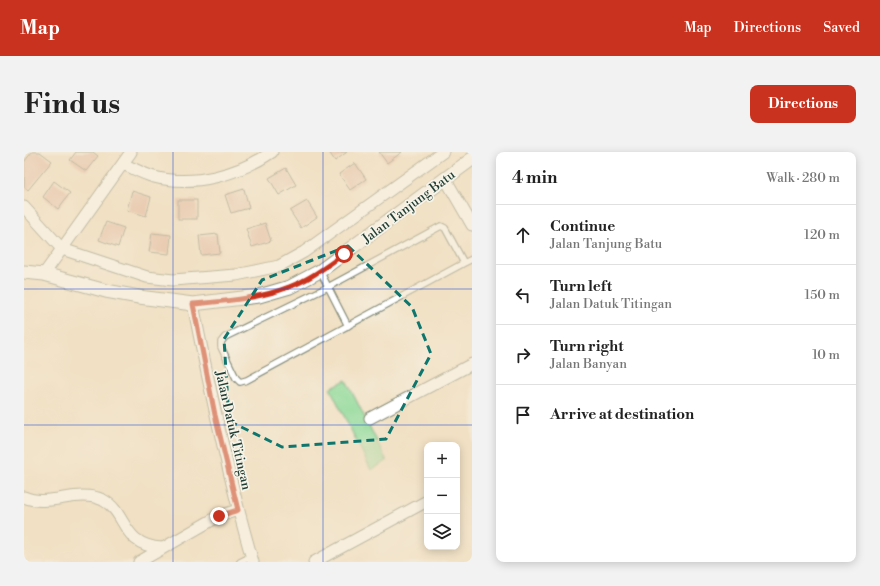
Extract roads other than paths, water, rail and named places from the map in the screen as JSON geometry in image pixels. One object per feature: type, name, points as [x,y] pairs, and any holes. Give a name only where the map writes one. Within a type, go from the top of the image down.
[{"type":"street","points":[[44,274],[131,152]]},
{"type":"street","points":[[123,164],[153,177],[186,180],[222,175],[249,166],[271,152]]},
{"type":"street","points":[[24,207],[62,249],[147,277],[173,280],[236,275],[280,266],[304,252],[443,152]]},
{"type":"street","name":"Jalan Tanjung Batu","points":[[24,272],[44,274],[106,291],[193,304],[259,296],[290,287],[320,271],[472,159]]},
{"type":"street","points":[[445,178],[472,225]]},
{"type":"street","name":"Jalan Datuk Titingan","points":[[193,304],[215,415],[238,510],[252,559]]},
{"type":"street","points":[[370,418],[472,364]]},
{"type":"street","points":[[24,497],[34,501],[92,497],[104,501],[114,510],[126,530],[138,541],[149,547],[162,548]]},
{"type":"street","points":[[314,562],[424,503]]},
{"type":"street","points":[[139,562],[219,516],[238,510]]},
{"type":"lane","points":[[464,263],[446,228],[441,226],[328,287],[225,337],[221,342],[221,347],[236,378],[240,382],[247,380],[472,259]]},
{"type":"lane","points":[[320,271],[348,326]]},
{"type":"lane","points":[[240,562],[252,559]]}]
